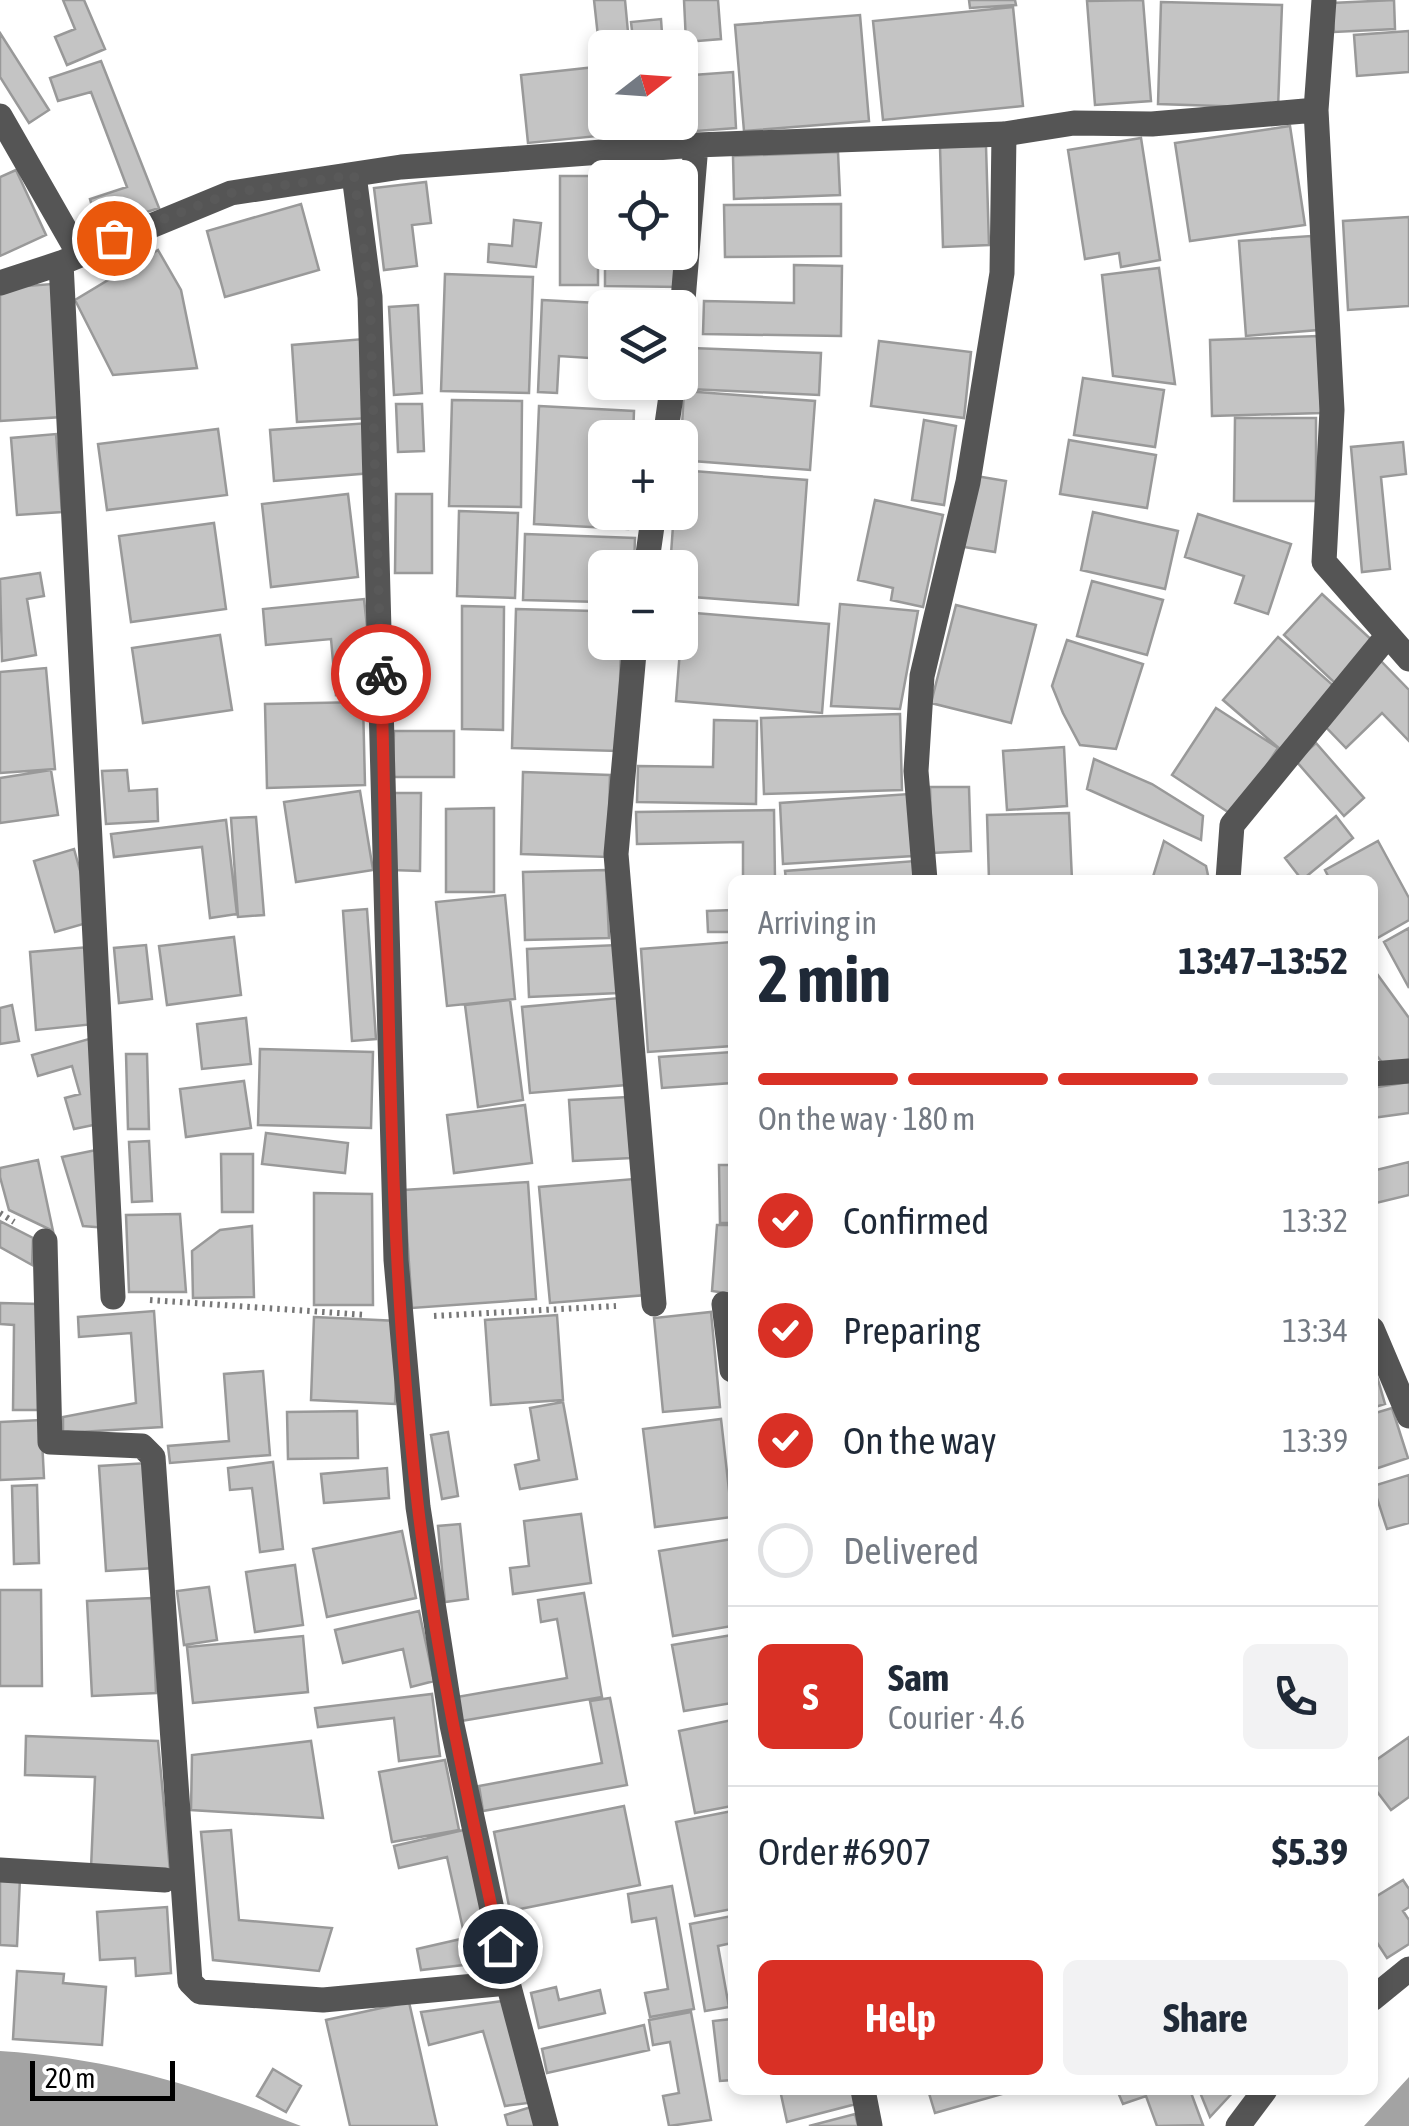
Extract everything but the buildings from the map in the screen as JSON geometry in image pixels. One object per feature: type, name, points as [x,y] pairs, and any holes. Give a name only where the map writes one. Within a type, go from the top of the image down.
[{"type":"street","points":[[1324,0],[1316,110],[1332,410],[1324,562],[1409,659]]},
{"type":"street","points":[[0,283],[231,193],[401,168],[696,145],[1004,134],[1074,123],[1152,124],[1316,110]]},
{"type":"street","points":[[0,116],[70,258],[114,1297]]},
{"type":"street","points":[[926,875],[916,770],[922,676],[968,482],[1002,272],[1004,134]]},
{"type":"street","points":[[684,290],[696,145]]},
{"type":"street","points":[[354,175],[370,298],[396,1260],[418,1507],[452,1725],[508,1982],[546,2126]]},
{"type":"street","points":[[1228,875],[1232,825],[1388,635]]},
{"type":"street","points":[[632,660],[616,854],[654,1304]]},
{"type":"street","points":[[1378,1074],[1409,1071]]},
{"type":"street","points":[[45,1241],[50,1442],[142,1446],[153,1457],[190,1982],[200,1992],[323,2000],[508,1982]]},
{"type":"street","points":[[724,1304],[728,1337]]},
{"type":"street","points":[[1378,1343],[1409,1416]]},
{"type":"street","points":[[0,1870],[165,1880]]},
{"type":"street","points":[[1378,1994],[1409,1969]]},
{"type":"street","points":[[865,2095],[870,2126]]},
{"type":"street","points":[[1238,2126],[1261,2095]]},
{"type":"path","points":[[0,1213],[45,1241]]},
{"type":"path","points":[[114,1297],[401,1318],[654,1304]]},
{"type":"shaded area","points":[[0,2051],[79,2060],[154,2076],[301,2126],[0,2126]]},
{"type":"shaded area","points":[[1409,2077],[1409,2126],[1364,2126]]},
{"type":"way so far","points":[[114,238],[231,193],[354,175],[370,298],[381,674]]},
{"type":"route","points":[[381,674],[396,1260],[418,1507],[452,1725],[500,1946]]}]
